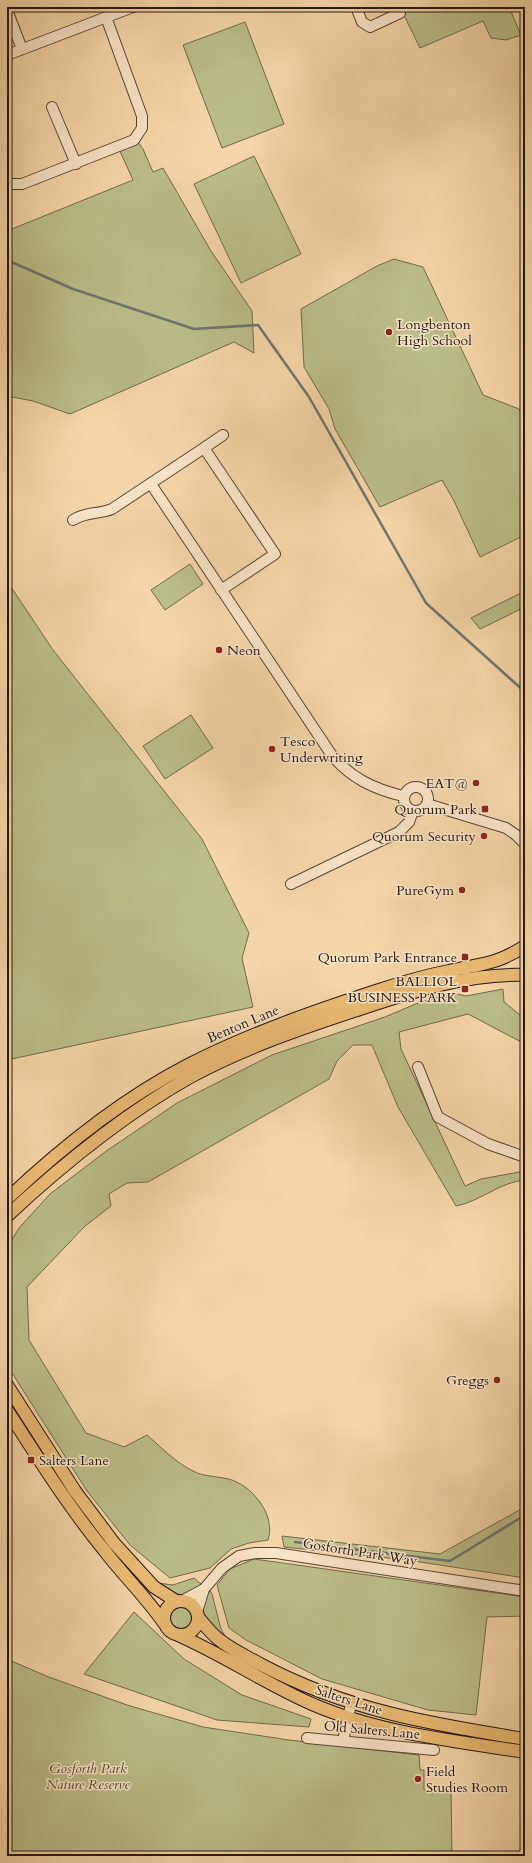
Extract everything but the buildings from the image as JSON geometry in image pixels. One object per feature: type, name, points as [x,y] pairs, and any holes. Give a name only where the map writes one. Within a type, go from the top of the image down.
[{"type":"main road","name":"Benton Lane","points":[[7,1199],[74,1141],[135,1097],[187,1066],[273,1027],[324,1008],[413,980],[497,961],[525,946]]},
{"type":"main road","name":"Benton Lane","points":[[7,1216],[37,1188],[107,1131],[168,1090],[220,1063],[324,1021],[416,992],[473,979],[525,975]]},
{"type":"main road","points":[[7,1385],[75,1491],[114,1543],[154,1586],[179,1601],[191,1604],[197,1614],[193,1630],[184,1635],[178,1635],[168,1629],[149,1602],[104,1551],[59,1491],[7,1410]]},
{"type":"main road","points":[[164,1623],[165,1610],[170,1604],[179,1601]]},
{"type":"main road","name":"Salters Lane","points":[[197,1614],[216,1638],[239,1652],[308,1688],[351,1704],[414,1720],[525,1739]]},
{"type":"main road","name":"Salters Lane","points":[[178,1635],[207,1648],[281,1690],[314,1705],[348,1717],[410,1733],[525,1752]]},
{"type":"street","points":[[7,55],[133,7]]},
{"type":"street","points":[[356,7],[362,22],[370,27],[400,13]]},
{"type":"street","points":[[7,10],[22,49]]},
{"type":"street","points":[[7,184],[22,184],[134,140],[142,128],[142,116],[106,17]]},
{"type":"street","points":[[52,107],[76,164]]},
{"type":"street","points":[[74,520],[88,513],[106,512],[151,484],[223,435]]},
{"type":"street","points":[[204,448],[275,554],[221,590]]},
{"type":"street","points":[[151,484],[337,761],[347,771],[364,783],[403,796]]},
{"type":"street","points":[[420,787],[427,794],[427,804],[420,810],[413,811],[405,806],[403,796],[410,788],[420,787]]},
{"type":"street","points":[[427,804],[506,828],[525,844]]},
{"type":"street","points":[[291,884],[399,832],[409,822],[413,811]]},
{"type":"street","points":[[418,1067],[438,1117],[488,1144],[525,1156]]},
{"type":"street","name":"Gosforth Park Way","points":[[179,1601],[204,1589],[222,1568],[239,1556],[255,1552],[314,1558],[525,1591]]},
{"type":"street","name":"Gosforth Park Way","points":[[197,1614],[204,1589]]},
{"type":"street","points":[[343,1740],[351,1704]]},
{"type":"street","name":"Old Salters Lane","points":[[307,1738],[343,1740],[434,1750]]},
{"type":"green space","points":[[400,7],[509,7],[521,35],[506,40],[491,38],[483,21],[420,48]]},
{"type":"green space","points":[[245,22],[284,124],[222,148],[183,45]]},
{"type":"green space","points":[[136,139],[143,149],[153,172],[163,168],[211,251],[252,311],[254,353],[234,342],[70,414],[33,401],[7,396],[7,231],[133,180],[119,149]]},
{"type":"green space","points":[[254,156],[301,254],[241,283],[194,184]]},
{"type":"green space","points":[[394,259],[423,267],[483,395],[519,409],[525,421],[525,535],[480,557],[454,501],[442,480],[380,507],[335,429],[329,409],[304,367],[301,309],[377,266]]},
{"type":"green space","points":[[190,564],[203,584],[165,610],[151,590]]},
{"type":"green space","points":[[7,581],[53,650],[202,839],[249,933],[242,958],[253,1007],[7,1060]]},
{"type":"green space","points":[[525,591],[525,607],[480,629],[471,618]]},
{"type":"green space","points":[[191,715],[213,748],[165,779],[143,746]]},
{"type":"green space","points":[[503,989],[504,1002],[525,1019],[525,1044],[468,1014],[399,1032],[401,1049],[465,1186],[481,1179],[525,1171],[525,1180],[507,1184],[465,1204],[456,1206],[398,1107],[372,1045],[353,1045],[337,1061],[329,1079],[148,1182],[127,1183],[109,1194],[111,1206],[85,1226],[27,1287],[29,1340],[86,1433],[124,1447],[147,1435],[174,1459],[193,1471],[232,1480],[248,1489],[261,1504],[266,1513],[270,1531],[268,1540],[249,1543],[231,1549],[210,1568],[170,1578],[130,1545],[87,1491],[7,1365],[7,1256],[10,1243],[19,1228],[50,1194],[105,1152],[177,1103],[272,1055],[385,1017],[418,1003],[453,993],[466,996]]},
{"type":"green space","points":[[525,1507],[525,1578],[407,1560],[284,1547],[282,1536],[440,1554]]},
{"type":"green space","points":[[254,1559],[525,1597],[525,1616],[487,1617],[476,1715],[428,1710],[322,1679],[246,1640],[229,1628],[217,1585],[230,1569]]},
{"type":"green space","points":[[194,1578],[201,1584],[190,1593],[184,1594],[170,1591],[158,1583],[173,1585]]},
{"type":"green space","points":[[210,1591],[221,1629],[225,1636],[209,1622],[203,1611],[205,1598]]},
{"type":"green space","points":[[181,1606],[186,1607],[192,1613],[192,1623],[186,1629],[181,1630],[176,1629],[170,1623],[169,1618],[170,1613],[176,1607]]},
{"type":"green space","points":[[134,1612],[184,1659],[242,1695],[311,1719],[309,1727],[217,1720],[84,1674]]},
{"type":"green space","name":"Gosforth Park Nature Reserve","points":[[7,1659],[46,1676],[127,1705],[203,1727],[289,1740],[419,1755],[420,1770],[424,1770],[424,1790],[451,1790],[452,1856],[7,1856]]},
{"type":"waterway","points":[[7,260],[73,289],[194,329],[258,325],[309,397],[426,603],[525,692]]},
{"type":"waterway","points":[[295,1542],[450,1561],[525,1515]]},
{"type":"place","name":"Longbenton High School","points":[[389,332]]},
{"type":"place","name":"Neon","points":[[219,650]]},
{"type":"place","name":"Tesco Underwriting","points":[[272,749]]},
{"type":"place","name":"EAT@","points":[[476,783]]},
{"type":"place","name":"Quorum Park","points":[[485,809]]},
{"type":"place","name":"Quorum Security","points":[[484,836]]},
{"type":"place","name":"PureGym","points":[[462,890]]},
{"type":"place","name":"Quorum Park Entrance","points":[[465,957]]},
{"type":"place","name":"BALLIOL BUSINESS PARK","points":[[465,989]]},
{"type":"place","name":"Greggs","points":[[497,1380]]},
{"type":"place","name":"Salters Lane","points":[[31,1460]]},
{"type":"place","name":"Field Studies Room","points":[[418,1779]]}]
